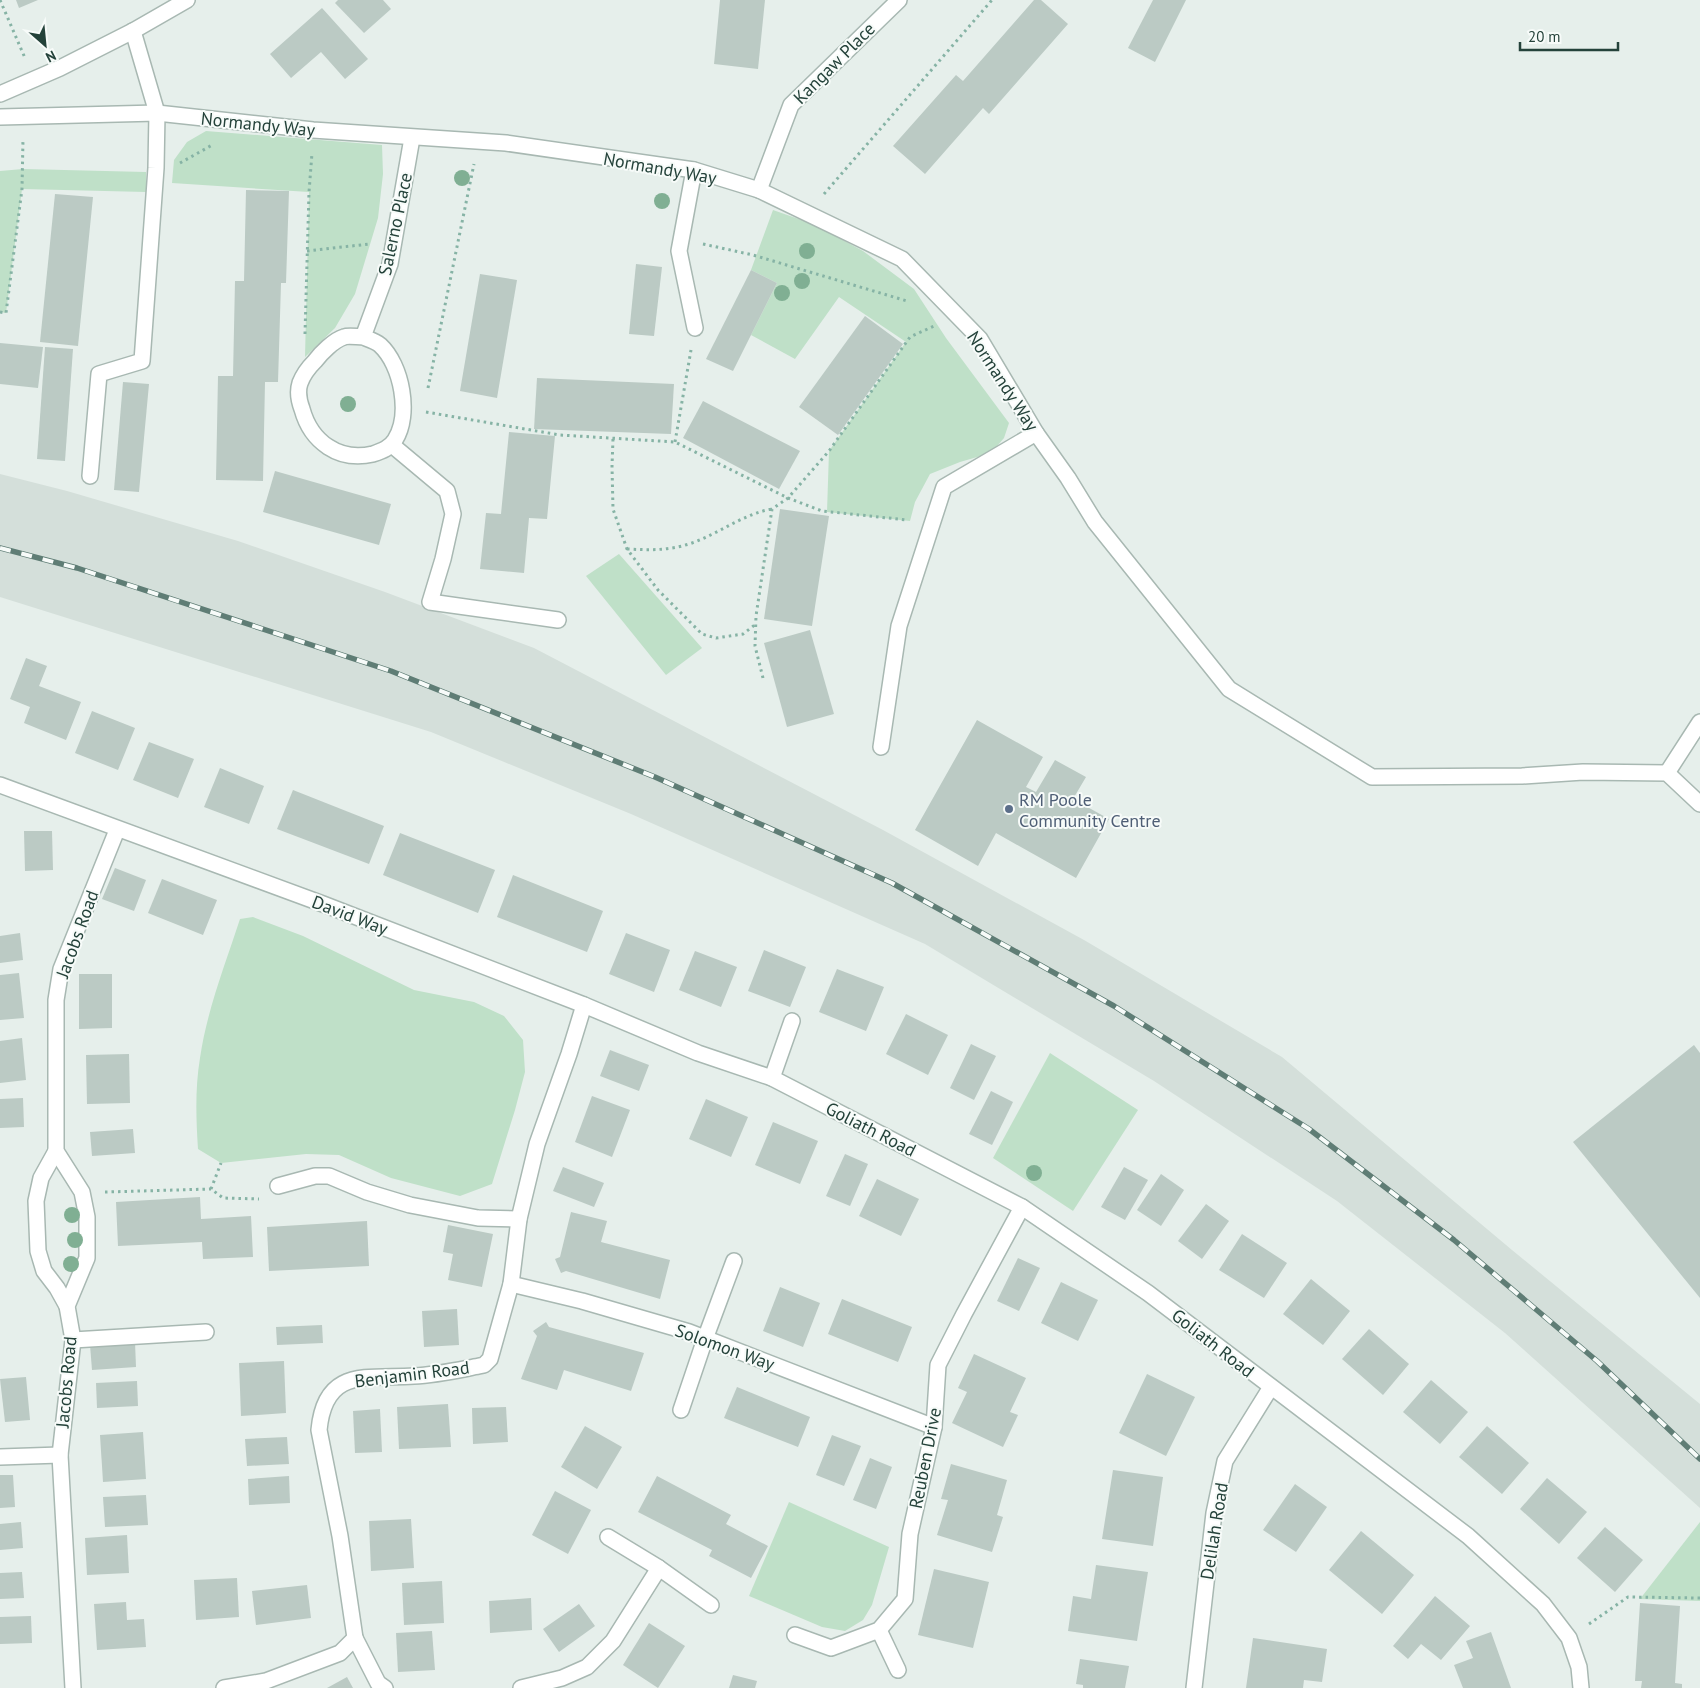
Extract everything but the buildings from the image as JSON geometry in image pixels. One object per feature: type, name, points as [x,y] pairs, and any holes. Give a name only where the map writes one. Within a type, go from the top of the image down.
[{"type":"street","points":[[0,94],[60,68],[133,31],[186,0]]},
{"type":"street","name":"Kangaw Place","points":[[759,190],[791,105],[899,0]]},
{"type":"street","points":[[90,476],[99,374],[142,361],[156,168],[157,113],[133,31]]},
{"type":"street","name":"Normandy Way","points":[[0,117],[157,113],[313,130],[506,143],[694,170],[759,190],[902,259],[980,339],[1036,432],[1068,478],[1095,522],[1229,689],[1372,778],[1522,776],[1583,772],[1667,772]]},
{"type":"street","name":"Salerno Place","points":[[363,337],[390,264],[412,138]]},
{"type":"street","points":[[694,170],[678,251],[695,328]]},
{"type":"street","points":[[344,337],[363,337],[379,344],[389,357],[400,382],[404,408],[400,433],[392,445],[381,452],[365,456],[349,455],[337,452],[315,437],[303,413],[299,398],[300,384],[310,367],[323,351],[344,337]]},
{"type":"street","points":[[881,747],[899,626],[944,487],[1036,432]]},
{"type":"street","points":[[392,445],[447,490],[453,514],[443,559],[430,602],[558,620]]},
{"type":"street","points":[[1700,722],[1667,772],[1700,804]]},
{"type":"street","name":"David Way","points":[[0,785],[323,904],[584,1005],[698,1053]]},
{"type":"street","name":"Jacobs Road","points":[[56,1151],[56,1000],[61,969],[118,830]]},
{"type":"street","name":"Benjamin Road","points":[[385,1688],[378,1682],[355,1638],[340,1536],[319,1430],[320,1413],[332,1392],[350,1380],[415,1376],[484,1365],[490,1360],[511,1284],[519,1219],[537,1144],[584,1005]]},
{"type":"street","points":[[772,1078],[792,1021]]},
{"type":"street","name":"Goliath Road","points":[[698,1053],[772,1078],[1022,1207],[1148,1293],[1468,1536],[1543,1604],[1569,1638],[1579,1667],[1581,1688]]},
{"type":"street","points":[[56,1151],[82,1192],[87,1217],[87,1258],[67,1306],[44,1270],[38,1251],[36,1201],[41,1178],[56,1151]]},
{"type":"street","points":[[278,1186],[315,1176],[329,1176],[367,1192],[410,1205],[478,1218],[519,1219]]},
{"type":"street","name":"Reuben Drive","points":[[795,1634],[831,1648],[879,1630],[905,1599],[910,1534],[934,1427],[938,1365],[1022,1207]]},
{"type":"street","points":[[681,1410],[734,1260]]},
{"type":"street","name":"Solomon Way","points":[[511,1284],[582,1301],[705,1338],[934,1427]]},
{"type":"street","name":"Jacobs Road","points":[[67,1306],[73,1340],[60,1455],[73,1688]]},
{"type":"street","points":[[73,1340],[206,1332]]},
{"type":"street","name":"Delilah Road","points":[[1194,1688],[1214,1513],[1225,1461],[1271,1387]]},
{"type":"street","points":[[0,1457],[60,1455]]},
{"type":"street","points":[[608,1537],[659,1568],[711,1605]]},
{"type":"street","points":[[521,1688],[562,1678],[588,1668],[613,1641],[659,1568]]},
{"type":"street","points":[[879,1630],[898,1670]]},
{"type":"street","points":[[224,1688],[266,1680],[340,1653],[355,1638]]},
{"type":"path","points":[[0,0],[34,79]]},
{"type":"path","points":[[808,214],[992,0]]},
{"type":"path","points":[[0,312],[6,313],[22,189],[22,116]]},
{"type":"path","points":[[310,367],[305,357],[309,192],[314,140],[313,130]]},
{"type":"path","points":[[427,393],[478,142]]},
{"type":"path","points":[[681,238],[752,255],[911,302]]},
{"type":"path","points":[[307,251],[394,242]]},
{"type":"path","points":[[627,549],[660,551],[692,543],[756,512],[772,509],[788,498],[834,445],[910,337],[957,316]]},
{"type":"path","points":[[675,442],[695,328]]},
{"type":"path","points":[[404,408],[560,435],[675,442],[788,498],[822,512],[932,523]]},
{"type":"path","points":[[613,439],[613,509],[627,549],[658,590],[702,634],[716,638],[743,634],[756,623]]},
{"type":"path","points":[[763,678],[755,646],[756,623],[772,509]]},
{"type":"path","points":[[211,1190],[221,1163]]},
{"type":"path","points":[[82,1192],[211,1190],[223,1198],[261,1199],[278,1186]]},
{"type":"path","points":[[1569,1638],[1628,1597],[1700,1598]]},
{"type":"shaded area","points":[[0,474],[67,491],[238,541],[385,592],[534,648],[883,830],[1084,940],[1282,1057],[1512,1250],[1700,1404],[1700,1508],[1505,1333],[1337,1201],[1154,1081],[925,944],[631,814],[431,732],[0,597]]},
{"type":"green space","points":[[206,131],[382,145],[383,174],[378,218],[355,294],[335,328],[305,357],[309,192],[172,183],[174,160],[187,142]]},
{"type":"green space","points":[[23,169],[146,172],[146,192],[22,189],[6,313],[0,312],[0,171]]},
{"type":"green space","points":[[773,210],[813,224],[863,251],[914,289],[946,338],[1009,423],[1004,438],[991,453],[960,462],[930,474],[915,502],[910,521],[827,512],[829,451],[906,342],[839,297],[795,359],[751,335],[777,283],[751,270]]},
{"type":"green space","points":[[619,554],[702,648],[666,675],[586,576]]},
{"type":"green space","points":[[253,917],[303,936],[414,990],[474,1002],[504,1016],[523,1040],[525,1072],[492,1184],[460,1196],[391,1178],[339,1155],[306,1154],[221,1163],[198,1149],[197,1081],[207,1022],[240,919]]},
{"type":"green space","points":[[1050,1053],[1138,1110],[1073,1211],[993,1158]]},
{"type":"green space","points":[[789,1502],[889,1547],[872,1605],[863,1620],[845,1631],[822,1627],[749,1596]]},
{"type":"green space","points":[[1700,1522],[1700,1601],[1640,1599]]},
{"type":"railway","points":[[0,548],[77,568],[391,671],[655,777],[892,883],[1114,1006],[1309,1129],[1454,1240],[1597,1361],[1700,1459]]},
{"type":"place","name":"RM Poole Community Centre","points":[[1009,809]]}]
